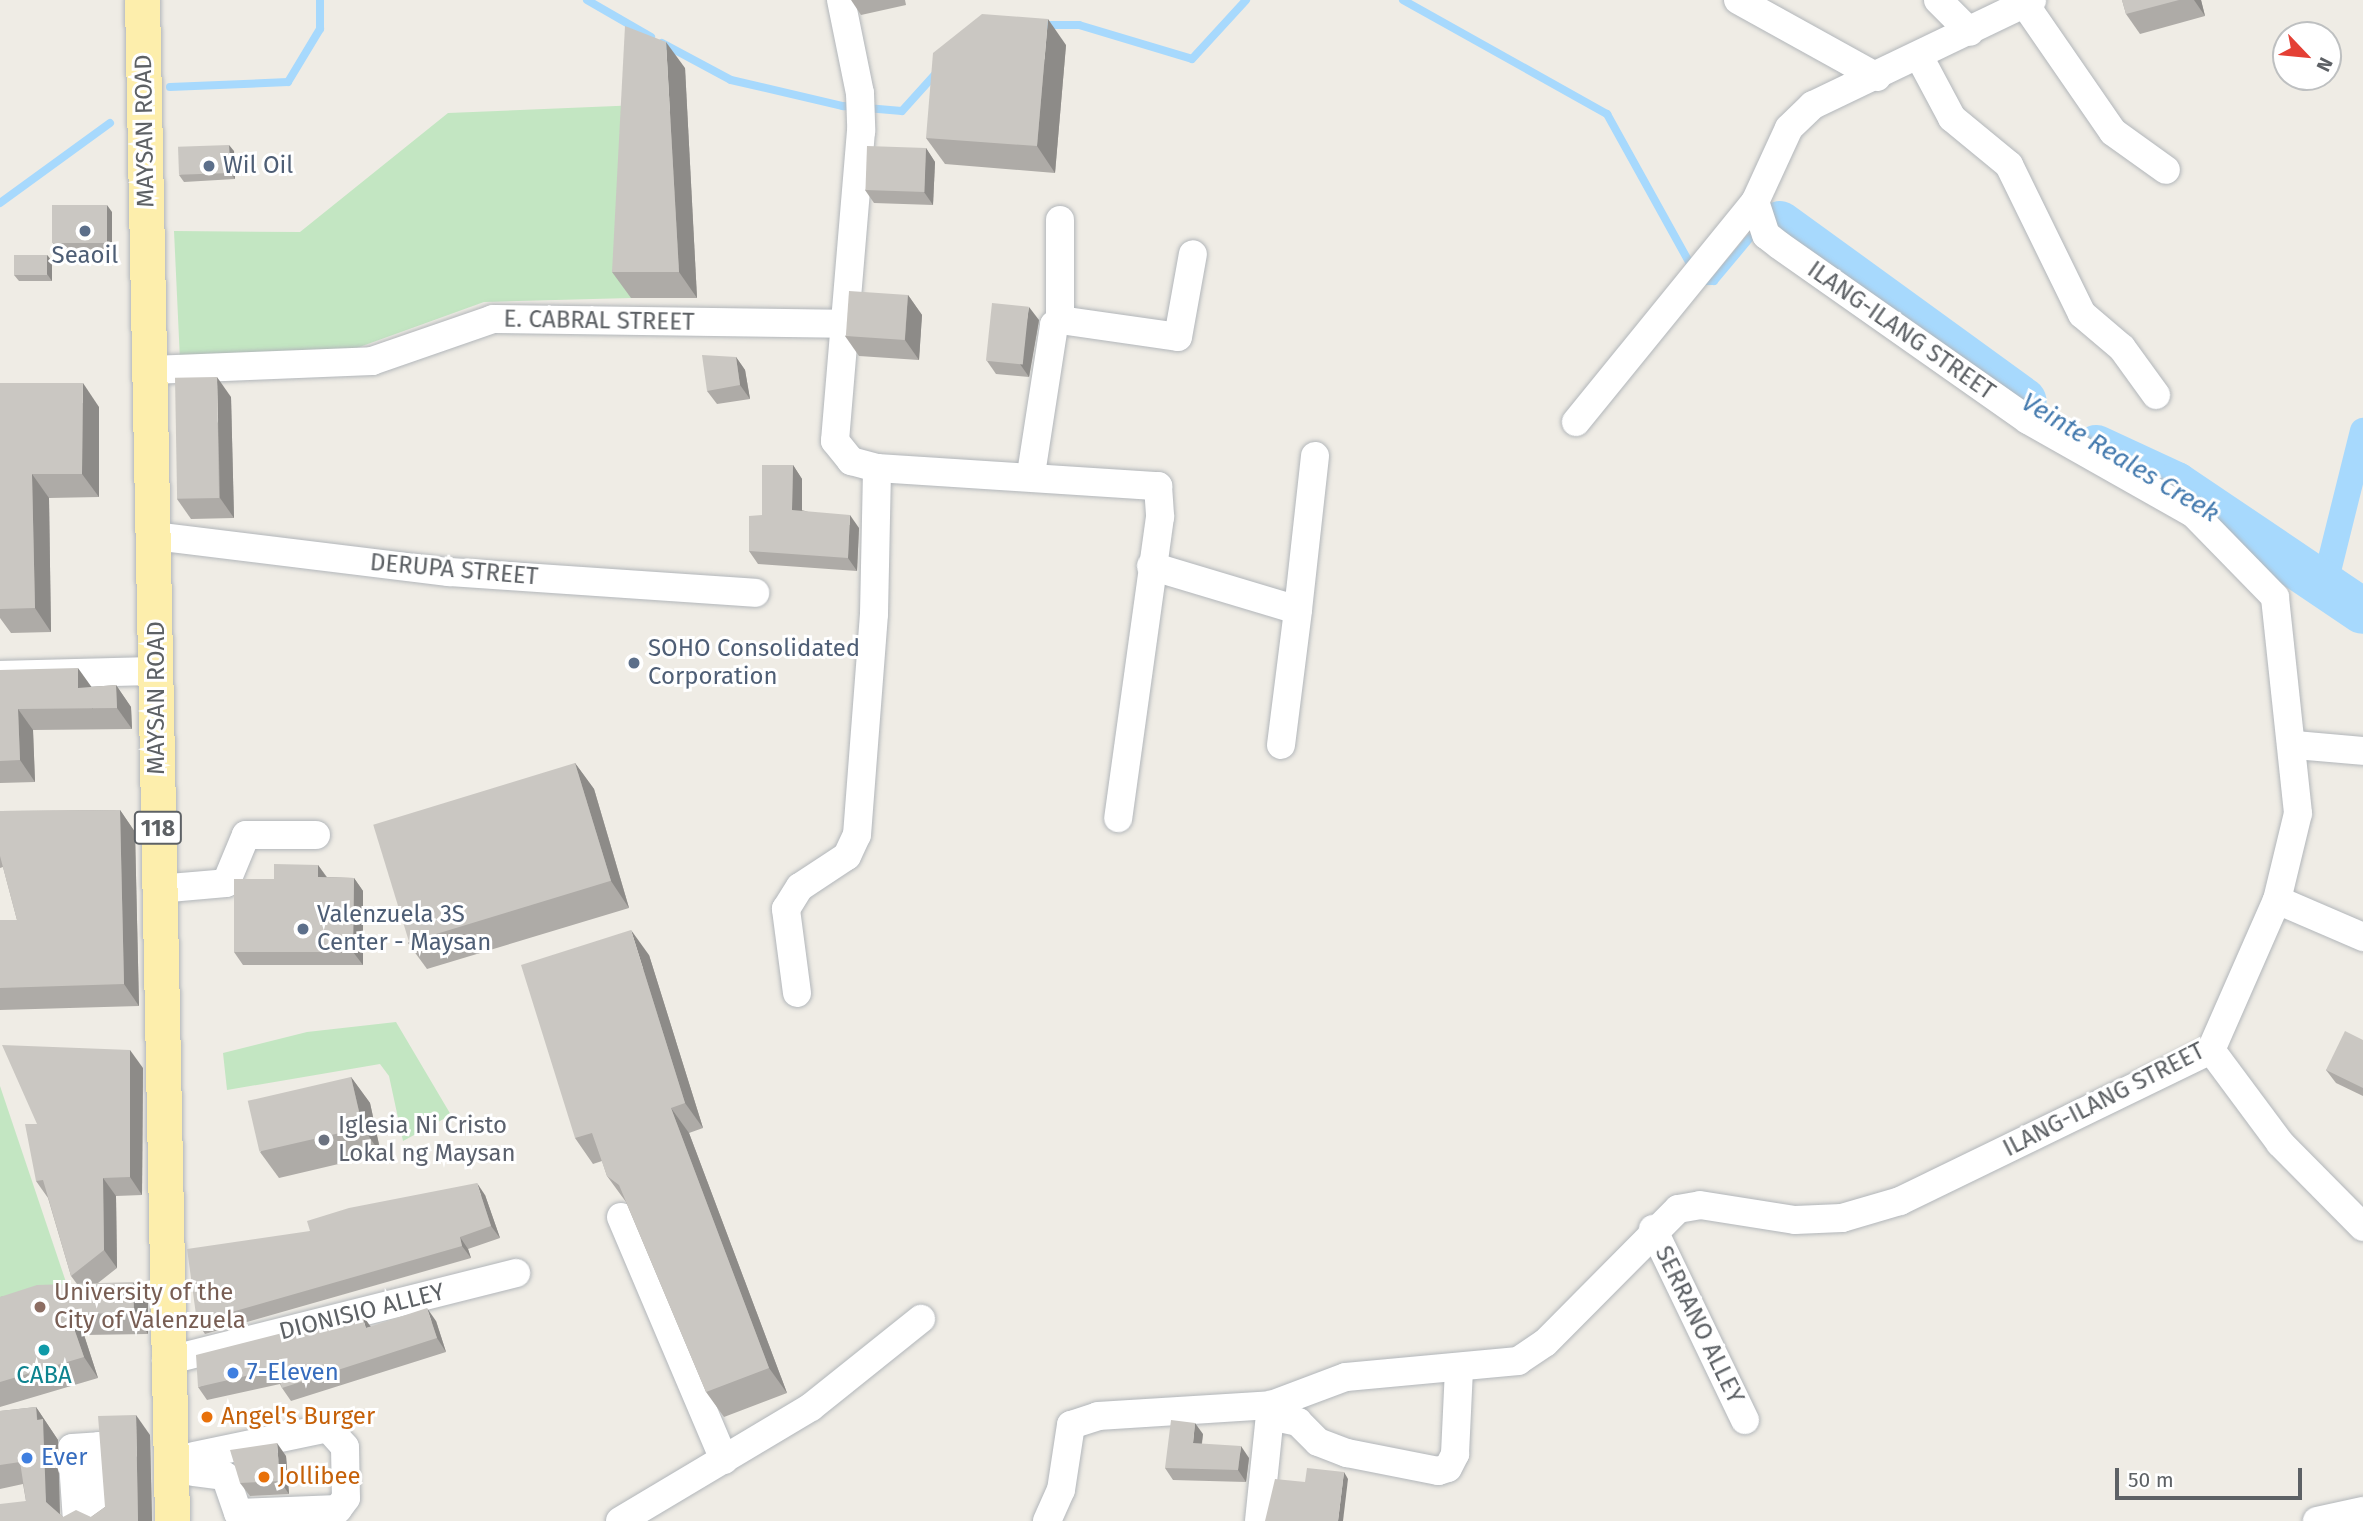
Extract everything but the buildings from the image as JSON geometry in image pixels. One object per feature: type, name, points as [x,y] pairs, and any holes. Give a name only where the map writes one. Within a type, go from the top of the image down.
[{"type":"main road","name":"MAYSAN ROAD","points":[[142,0],[158,671],[158,889],[166,1361],[172,1521]]},
{"type":"street","points":[[841,0],[860,93],[861,131],[835,441],[851,461],[877,468],[1031,474],[1158,486],[1162,497],[1118,818]]},
{"type":"street","points":[[1738,0],[1877,77]]},
{"type":"street","points":[[1938,0],[1970,32]]},
{"type":"street","points":[[1576,422],[1755,202],[1789,128],[1813,105],[1920,58],[2026,1],[2113,132],[2166,170]]},
{"type":"street","points":[[1920,58],[1952,118],[2009,164],[2082,314],[2122,348],[2155,395]]},
{"type":"street","name":"ILANG-ILANG STREET","points":[[1047,1521],[1061,1490],[1071,1425],[1098,1416],[1270,1410],[1346,1377],[1459,1368],[1531,1355],[1653,1230],[1678,1209],[1700,1205],[1796,1220],[1842,1218],[1900,1201],[2211,1050],[2277,900],[2298,813],[2295,745],[2275,597],[2264,579],[2194,514],[2028,420],[1779,245],[1766,235],[1755,202]]},
{"type":"street","points":[[1031,474],[1050,332],[1060,320],[1060,220]]},
{"type":"street","points":[[1060,320],[1178,337],[1193,254]]},
{"type":"street","name":"E. CABRAL STREET","points":[[151,370],[372,361],[493,319],[844,324]]},
{"type":"street","points":[[1281,745],[1315,456]]},
{"type":"street","points":[[797,993],[786,909],[800,887],[847,856],[857,835],[874,614],[877,468]]},
{"type":"street","name":"DERUPA STREET","points":[[155,536],[449,572],[755,593]]},
{"type":"street","points":[[1151,566],[1298,610]]},
{"type":"street","points":[[0,674],[158,671]]},
{"type":"street","points":[[2295,745],[2363,751]]},
{"type":"street","points":[[158,889],[226,883],[246,835],[316,835]]},
{"type":"street","points":[[2277,900],[2363,937]]},
{"type":"street","points":[[2211,1050],[2280,1143],[2363,1227]]},
{"type":"street","points":[[621,1217],[724,1460]]},
{"type":"street","name":"SERRANO ALLEY","points":[[1653,1230],[1745,1420]]},
{"type":"street","name":"DIONISIO ALLEY","points":[[166,1361],[516,1273]]},
{"type":"street","points":[[620,1521],[811,1407],[921,1319]]},
{"type":"street","points":[[1259,1521],[1270,1410],[1297,1422],[1318,1441],[1347,1454],[1438,1471],[1448,1468],[1455,1454],[1459,1368]]},
{"type":"street","points":[[328,1428],[345,1447],[346,1499],[338,1509],[238,1513],[225,1476],[194,1464],[328,1428]]},
{"type":"street","points":[[77,1521],[72,1448],[99,1446],[104,1521]]},
{"type":"street","points":[[85,1447],[86,1521]]},
{"type":"street","points":[[85,1447],[95,1521]]},
{"type":"street","points":[[2317,1521],[2363,1511]]},
{"type":"green space","points":[[640,105],[631,298],[484,302],[354,349],[180,360],[174,231],[300,232],[448,113]]},
{"type":"green space","points":[[396,1022],[451,1115],[403,1141],[389,1076],[380,1064],[227,1090],[223,1053],[307,1032]]},
{"type":"green space","points":[[0,1086],[70,1294],[0,1317]]},
{"type":"waterway","points":[[170,87],[288,82],[320,29],[320,0]]},
{"type":"waterway","points":[[587,0],[651,37]]},
{"type":"waterway","points":[[1043,25],[1079,25],[1192,59],[1246,0]]},
{"type":"waterway","points":[[1403,0],[1607,114],[1693,269]]},
{"type":"waterway","points":[[662,43],[731,80],[843,106],[902,111],[938,71]]},
{"type":"waterway","points":[[0,203],[110,123]]},
{"type":"waterway","name":"Veinte Reales Creek","points":[[1780,224],[2024,401]]},
{"type":"waterway","points":[[1705,281],[1714,281],[1750,238]]},
{"type":"waterway","points":[[2324,587],[2363,431]]},
{"type":"waterway","name":"Veinte Reales Creek","points":[[2096,448],[2176,485],[2363,611]]},
{"type":"place","name":"Wil Oil","points":[[209,166]]},
{"type":"place","name":"Seaoil","points":[[85,231]]},
{"type":"place","name":"SOHO Consolidated Corporation","points":[[634,663]]},
{"type":"place","name":"Valenzuela 3S Center - Maysan","points":[[303,929]]},
{"type":"place","name":"Iglesia Ni Cristo Lokal ng Maysan","points":[[324,1140]]},
{"type":"place","name":"University of the City of Valenzuela","points":[[40,1307]]},
{"type":"place","name":"CABA","points":[[44,1350]]},
{"type":"place","name":"7-Eleven","points":[[233,1373]]},
{"type":"place","name":"Angel's Burger","points":[[207,1417]]},
{"type":"place","name":"Ever","points":[[27,1458]]},
{"type":"place","name":"Jollibee","points":[[264,1477]]}]
